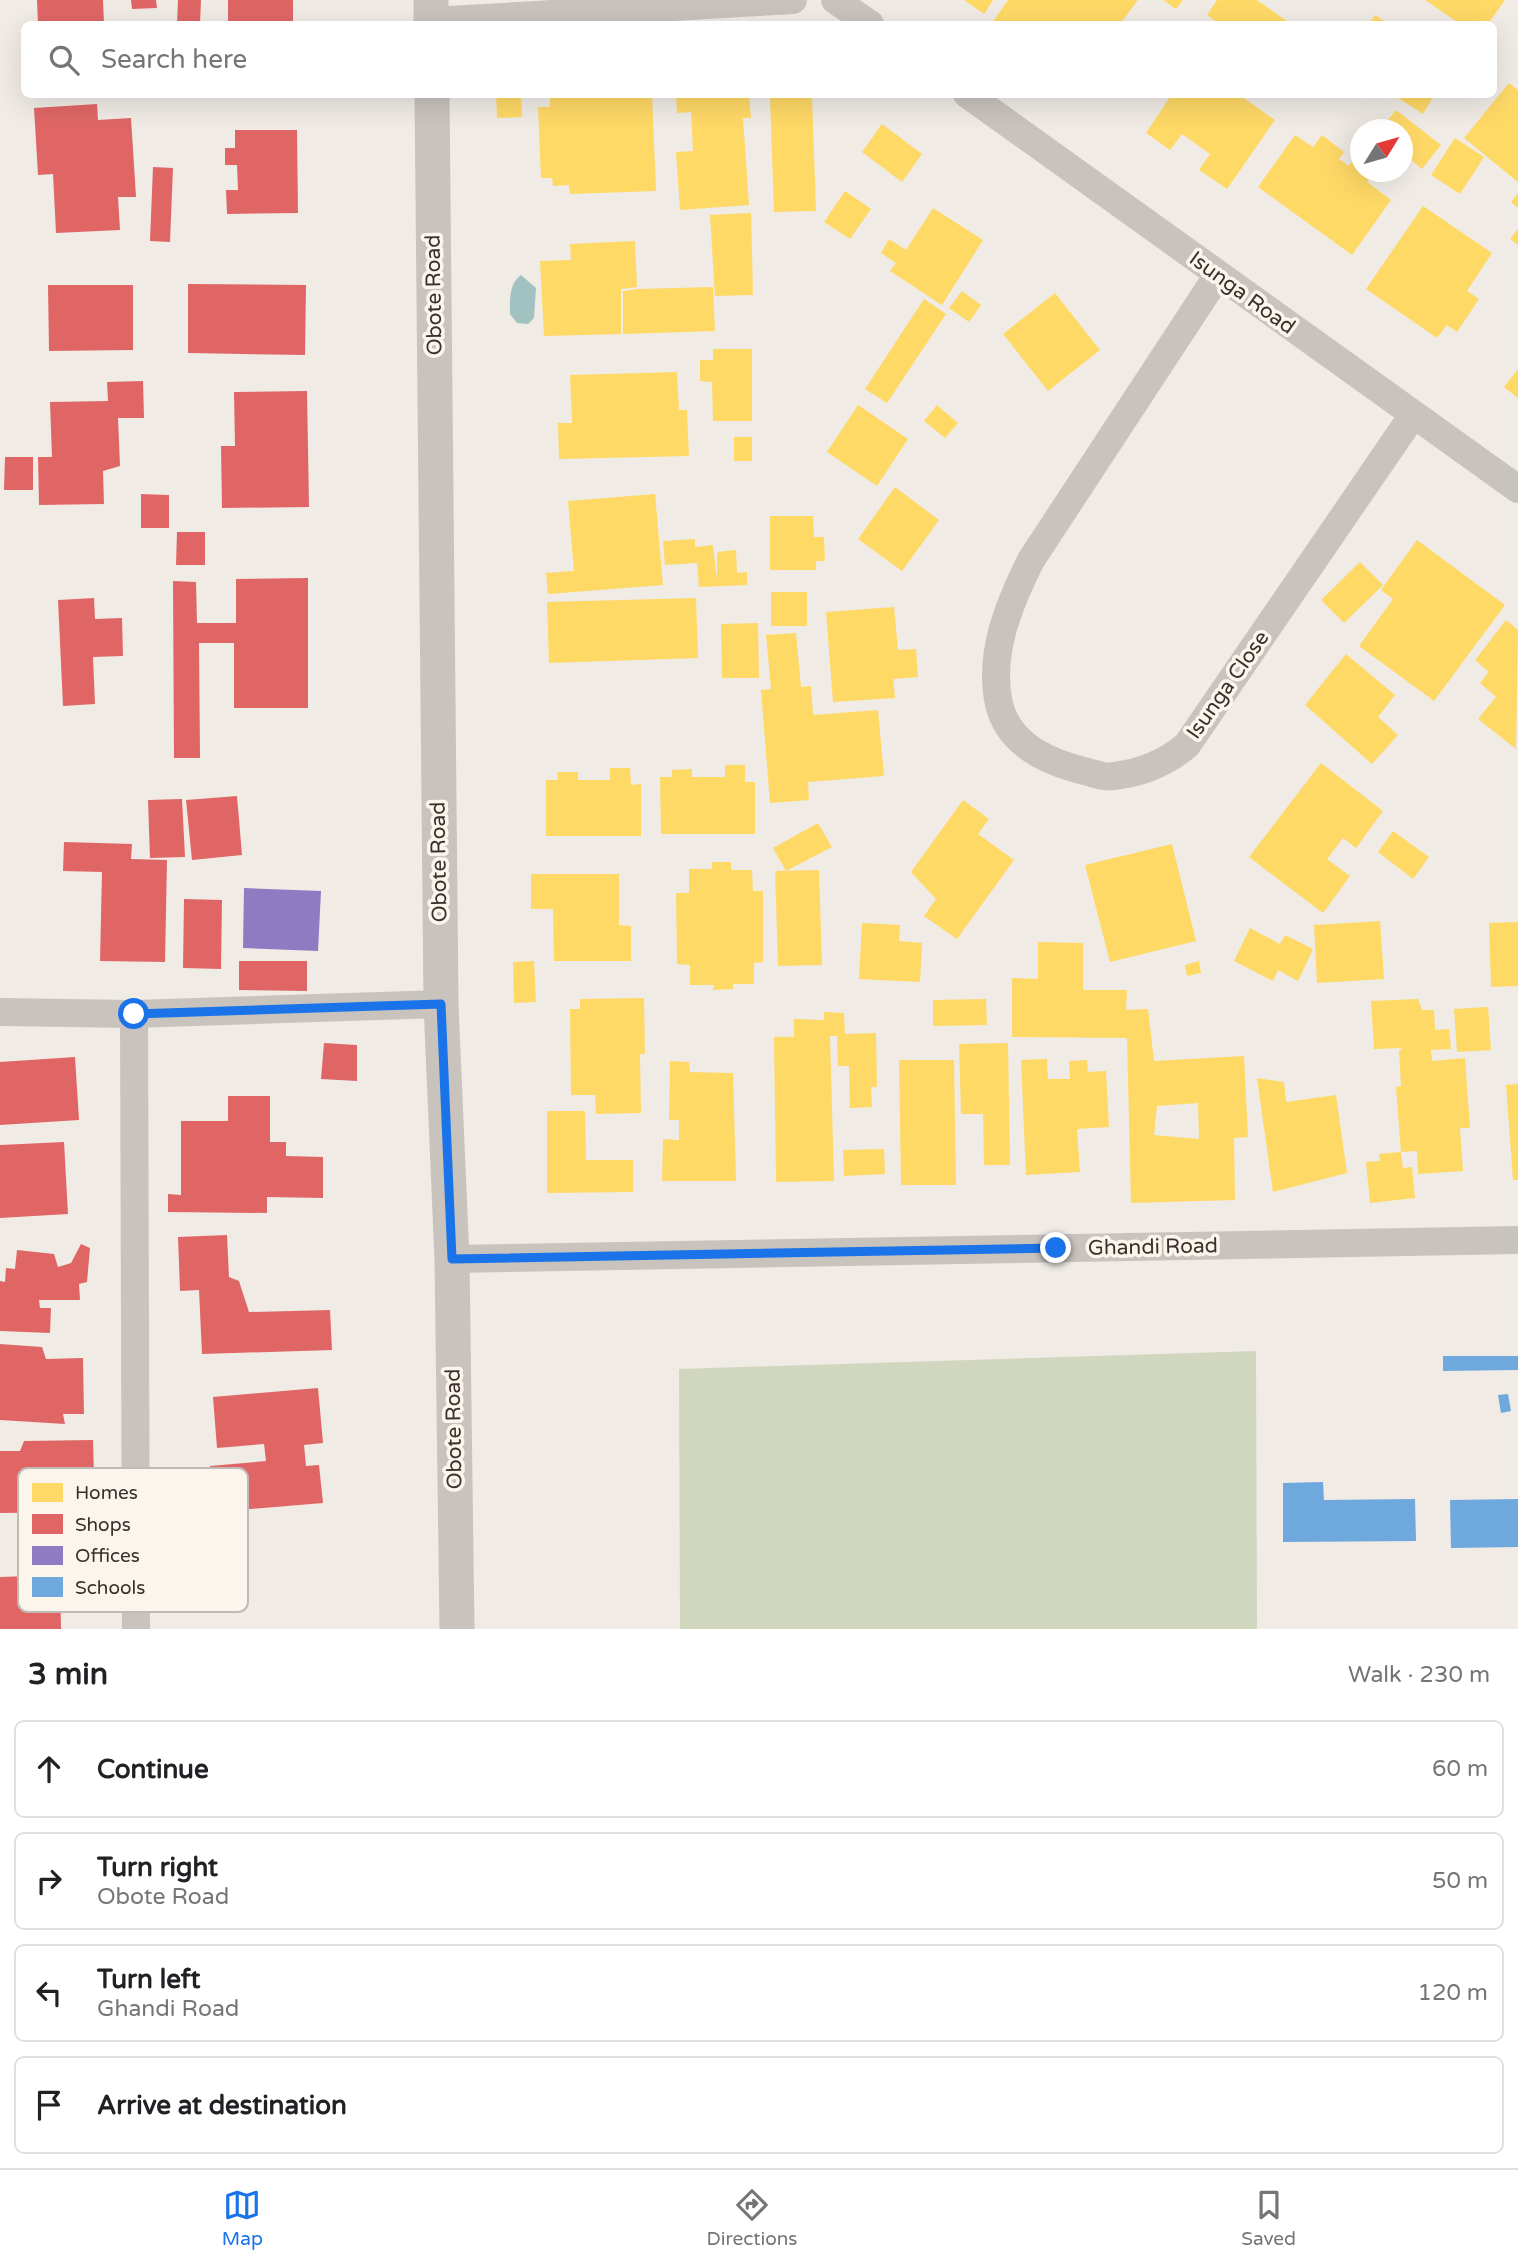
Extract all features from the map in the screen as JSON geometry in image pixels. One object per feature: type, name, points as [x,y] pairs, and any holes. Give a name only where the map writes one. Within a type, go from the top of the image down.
[{"type":"street","points":[[431,15],[793,0]]},
{"type":"street","points":[[835,0],[866,21]]},
{"type":"street","name":"Obote Road","points":[[432,98],[441,1004],[452,1259],[457,1629]]},
{"type":"street","name":"Isunga Road","points":[[973,98],[1518,489]]},
{"type":"street","name":"Isunga Close","points":[[1218,275],[1031,560],[1012,598],[1000,640],[997,671],[999,705],[1012,733],[1035,754],[1073,769],[1111,777],[1153,767],[1172,758],[1187,745],[1413,415]]},
{"type":"street","points":[[0,1012],[134,1014],[441,1004]]},
{"type":"street","points":[[134,1014],[135,1468]]},
{"type":"street","name":"Ghandi Road","points":[[452,1259],[1518,1240]]},
{"type":"green space","points":[[1256,1351],[1257,1629],[680,1629],[679,1369]]},
{"type":"water","points":[[521,275],[536,288],[534,318],[528,324],[517,323],[510,314],[512,287]]},
{"type":"building: Homes","points":[[964,0],[993,0],[984,14]]},
{"type":"building: Homes","points":[[1008,0],[1138,0],[1122,21],[994,20]]},
{"type":"building: Homes","points":[[1163,0],[1183,0],[1176,9]]},
{"type":"building: Homes","points":[[1217,0],[1257,0],[1287,21],[1215,21],[1207,15]]},
{"type":"building: Homes","points":[[1425,0],[1505,0],[1490,21],[1456,21]]},
{"type":"building: Homes","points":[[1375,15],[1384,21],[1371,21]]},
{"type":"building: Homes","points":[[1509,83],[1518,90],[1518,182],[1464,138]]},
{"type":"building: Homes","points":[[496,98],[521,98],[522,117],[497,118]]},
{"type":"building: Homes","points":[[550,98],[652,98],[656,191],[570,194],[569,185],[553,186],[552,178],[541,178],[538,107],[550,107]]},
{"type":"building: Homes","points":[[676,98],[749,98],[751,118],[743,118],[749,205],[680,210],[676,152],[693,151],[691,112],[677,113]]},
{"type":"building: Homes","points":[[770,98],[812,98],[816,211],[774,212]]},
{"type":"building: Homes","points":[[1169,98],[1244,98],[1275,120],[1227,189],[1199,170],[1210,154],[1182,134],[1170,150],[1146,133]]},
{"type":"building: Homes","points":[[1398,98],[1433,98],[1423,114]]},
{"type":"building: Homes","points":[[1396,110],[1408,119],[1389,119]]},
{"type":"building: Homes","points":[[1413,123],[1441,145],[1422,169],[1413,161]]},
{"type":"building: Homes","points":[[882,124],[922,154],[902,182],[862,152]]},
{"type":"building: Homes","points":[[1295,135],[1313,147],[1322,135],[1344,152],[1339,159],[1350,165],[1350,182],[1367,182],[1391,200],[1352,255],[1258,187]]},
{"type":"building: Homes","points":[[1455,138],[1484,157],[1460,194],[1431,175]]},
{"type":"building: Homes","points":[[845,191],[871,209],[850,239],[824,222]]},
{"type":"building: Homes","points":[[1518,193],[1518,208],[1511,202]]},
{"type":"building: Homes","points":[[1423,206],[1492,253],[1467,291],[1479,299],[1457,332],[1447,325],[1437,338],[1366,289]]},
{"type":"building: Homes","points":[[933,208],[983,240],[942,305],[890,271],[896,263],[881,253],[889,239],[906,250]]},
{"type":"building: Homes","points":[[751,213],[753,295],[715,296],[710,215]]},
{"type":"building: Homes","points":[[1518,229],[1518,245],[1510,239]]},
{"type":"building: Homes","points":[[635,241],[637,287],[621,289],[621,334],[544,336],[540,261],[571,260],[570,244]]},
{"type":"building: Homes","points":[[713,287],[715,331],[623,334],[623,291]]},
{"type":"building: Homes","points":[[962,291],[981,305],[969,322],[949,308]]},
{"type":"building: Homes","points":[[1055,293],[1100,350],[1048,391],[1003,334]]},
{"type":"building: Homes","points":[[924,299],[946,314],[887,403],[865,389]]},
{"type":"building: Homes","points":[[713,349],[752,349],[752,421],[713,421],[712,382],[700,381],[700,360],[713,360]]},
{"type":"building: Homes","points":[[1518,369],[1518,398],[1504,387]]},
{"type":"building: Homes","points":[[677,372],[679,410],[687,410],[689,456],[559,459],[558,423],[572,423],[570,375]]},
{"type":"building: Homes","points":[[858,405],[908,439],[877,486],[827,452]]},
{"type":"building: Homes","points":[[937,405],[958,423],[945,438],[924,421]]},
{"type":"building: Homes","points":[[734,437],[752,437],[752,461],[734,461]]},
{"type":"building: Homes","points":[[895,487],[939,520],[902,571],[858,539]]},
{"type":"building: Homes","points":[[655,494],[663,585],[548,594],[546,573],[574,571],[568,501]]},
{"type":"building: Homes","points":[[770,516],[813,516],[814,537],[824,537],[825,561],[816,561],[816,570],[770,570]]},
{"type":"building: Homes","points":[[695,539],[695,547],[713,545],[717,580],[717,552],[736,550],[737,573],[747,572],[747,585],[699,587],[697,563],[665,565],[663,541]]},
{"type":"building: Homes","points":[[1417,540],[1505,605],[1434,701],[1359,646],[1393,599],[1381,590]]},
{"type":"building: Homes","points":[[1360,562],[1383,585],[1344,623],[1321,600]]},
{"type":"building: Homes","points":[[771,592],[807,592],[807,626],[771,626]]},
{"type":"building: Homes","points":[[696,598],[698,658],[549,663],[547,602]]},
{"type":"building: Homes","points":[[894,607],[898,650],[916,649],[918,677],[893,679],[895,698],[833,702],[826,612]]},
{"type":"building: Homes","points":[[1506,620],[1518,630],[1516,749],[1478,719],[1496,697],[1480,683],[1489,672],[1475,660]]},
{"type":"building: Homes","points":[[758,623],[759,678],[722,678],[721,624]]},
{"type":"building: Homes","points":[[796,633],[801,687],[811,686],[813,715],[878,710],[884,776],[808,782],[809,800],[770,803],[761,690],[771,689],[766,635]]},
{"type":"building: Homes","points":[[1346,654],[1395,695],[1378,717],[1398,735],[1372,764],[1305,705]]},
{"type":"building: Homes","points":[[1321,763],[1383,811],[1356,848],[1343,838],[1327,859],[1350,876],[1323,913],[1249,857]]},
{"type":"building: Homes","points":[[725,765],[745,765],[745,782],[755,782],[755,834],[661,834],[660,777],[672,777],[672,770],[692,769],[692,777],[725,777]]},
{"type":"building: Homes","points":[[610,768],[630,768],[631,785],[641,784],[641,836],[546,836],[546,780],[558,780],[557,772],[578,772],[578,780],[610,780]]},
{"type":"building: Homes","points":[[963,800],[989,819],[978,834],[1014,860],[957,939],[924,916],[936,899],[911,872]]},
{"type":"building: Homes","points":[[818,823],[832,847],[786,871],[773,848]]},
{"type":"building: Homes","points":[[1393,831],[1429,857],[1413,879],[1378,852]]},
{"type":"building: Homes","points":[[1172,844],[1196,941],[1110,962],[1085,865]]},
{"type":"building: Homes","points":[[712,862],[731,862],[731,870],[752,870],[753,891],[763,891],[763,962],[754,963],[754,984],[733,984],[733,989],[713,990],[714,985],[690,985],[690,965],[677,964],[676,893],[689,893],[689,869],[712,869]]},
{"type":"building: Homes","points":[[819,870],[822,965],[778,966],[775,871]]},
{"type":"building: Homes","points":[[531,874],[619,874],[619,925],[631,926],[631,961],[554,961],[553,909],[531,909]]},
{"type":"building: Homes","points":[[1380,921],[1384,979],[1317,983],[1314,925]]},
{"type":"building: Homes","points":[[1518,922],[1518,986],[1491,987],[1489,923]]},
{"type":"building: Homes","points":[[862,923],[900,925],[899,941],[922,943],[920,982],[859,979]]},
{"type":"building: Homes","points":[[1250,928],[1280,944],[1285,935],[1313,949],[1298,981],[1278,970],[1273,981],[1234,961]]},
{"type":"building: Homes","points":[[1038,942],[1083,943],[1083,990],[1127,990],[1126,1010],[1148,1009],[1154,1061],[1244,1056],[1248,1137],[1234,1138],[1235,1200],[1131,1203],[1127,1038],[1012,1037],[1012,978],[1038,979]],"holes":[[[1198,1103],[1199,1139],[1154,1135],[1157,1106]]]},
{"type":"building: Homes","points":[[534,961],[536,1002],[514,1003],[513,962]]},
{"type":"building: Homes","points":[[1199,961],[1201,973],[1187,976],[1185,965]]},
{"type":"building: Homes","points":[[644,998],[645,1054],[640,1054],[641,1113],[596,1114],[595,1095],[571,1095],[570,1009],[580,1009],[580,999]]},
{"type":"building: Homes","points":[[986,999],[987,1025],[933,1026],[933,1000]]},
{"type":"building: Homes","points":[[1418,999],[1422,1010],[1434,1010],[1435,1030],[1449,1029],[1451,1049],[1431,1050],[1432,1061],[1465,1058],[1470,1128],[1460,1128],[1463,1171],[1418,1174],[1417,1151],[1401,1152],[1396,1087],[1401,1086],[1399,1051],[1403,1048],[1374,1049],[1371,1001]]},
{"type":"building: Homes","points":[[1488,1007],[1491,1050],[1457,1052],[1454,1009]]},
{"type":"building: Homes","points":[[824,1012],[844,1013],[845,1034],[876,1033],[877,1087],[871,1087],[872,1107],[850,1108],[849,1066],[838,1066],[837,1036],[830,1036],[834,1181],[776,1182],[774,1037],[794,1037],[794,1019],[824,1020]]},
{"type":"building: Homes","points":[[1008,1043],[1010,1165],[984,1165],[983,1114],[961,1114],[959,1044]]},
{"type":"building: Homes","points":[[1047,1059],[1048,1079],[1070,1079],[1069,1061],[1087,1060],[1088,1072],[1106,1071],[1109,1127],[1077,1129],[1080,1172],[1026,1175],[1021,1060]]},
{"type":"building: Homes","points":[[899,1060],[954,1060],[956,1185],[901,1185]]},
{"type":"building: Homes","points":[[670,1061],[689,1062],[690,1072],[733,1073],[736,1181],[662,1181],[663,1139],[679,1140],[679,1120],[669,1120]]},
{"type":"building: Homes","points":[[1257,1078],[1284,1082],[1286,1102],[1336,1095],[1347,1173],[1273,1192]]},
{"type":"building: Homes","points":[[1518,1084],[1518,1180],[1513,1180],[1506,1085]]},
{"type":"building: Homes","points":[[547,1111],[585,1111],[586,1160],[633,1160],[633,1192],[547,1193]]},
{"type":"building: Homes","points":[[884,1149],[885,1174],[844,1176],[843,1150]]},
{"type":"building: Homes","points":[[1401,1152],[1403,1168],[1412,1167],[1415,1198],[1370,1203],[1366,1162],[1380,1161],[1379,1154]]},
{"type":"building: Shops","points":[[37,0],[103,0],[104,21],[38,21]]},
{"type":"building: Shops","points":[[131,0],[156,0],[157,8],[132,9]]},
{"type":"building: Shops","points":[[178,0],[201,0],[200,21],[177,21]]},
{"type":"building: Shops","points":[[228,0],[293,0],[293,21],[228,21]]},
{"type":"building: Shops","points":[[97,104],[98,120],[131,118],[136,197],[118,197],[120,230],[56,233],[53,174],[38,175],[34,108]]},
{"type":"building: Shops","points":[[235,130],[297,130],[298,213],[227,214],[226,190],[238,190],[237,165],[225,165],[225,148],[235,148]]},
{"type":"building: Shops","points":[[153,167],[173,168],[170,242],[150,241]]},
{"type":"building: Shops","points":[[188,284],[306,285],[305,355],[188,353]]},
{"type":"building: Shops","points":[[48,285],[133,285],[133,350],[49,351]]},
{"type":"building: Shops","points":[[143,381],[144,418],[118,418],[120,466],[103,471],[104,504],[39,505],[38,457],[52,457],[50,402],[108,401],[107,382]]},
{"type":"building: Shops","points":[[307,391],[309,507],[222,508],[221,446],[235,446],[234,392]]},
{"type":"building: Shops","points":[[5,457],[33,457],[33,490],[4,490]]},
{"type":"building: Shops","points":[[141,494],[169,495],[169,528],[141,528]]},
{"type":"building: Shops","points":[[177,532],[205,532],[205,565],[176,565]]},
{"type":"building: Shops","points":[[308,578],[308,708],[234,708],[234,643],[199,643],[200,758],[174,758],[173,581],[196,582],[197,623],[236,623],[236,579]]},
{"type":"building: Shops","points":[[94,598],[95,619],[122,618],[123,656],[93,657],[95,704],[63,706],[58,600]]},
{"type":"building: Shops","points":[[237,796],[242,855],[192,860],[186,800]]},
{"type":"building: Shops","points":[[182,799],[185,857],[150,858],[148,800]]},
{"type":"building: Shops","points":[[64,842],[132,844],[131,859],[167,860],[165,962],[100,961],[102,872],[63,871]]},
{"type":"building: Shops","points":[[184,899],[222,900],[221,969],[183,968]]},
{"type":"building: Shops","points":[[239,961],[307,961],[307,991],[239,990]]},
{"type":"building: Shops","points":[[324,1043],[357,1045],[357,1081],[321,1079]]},
{"type":"building: Shops","points":[[75,1057],[79,1120],[0,1125],[0,1062]]},
{"type":"building: Shops","points":[[228,1096],[270,1096],[270,1142],[286,1142],[286,1156],[323,1157],[323,1198],[267,1197],[267,1213],[168,1212],[168,1194],[181,1195],[181,1121],[228,1121]]},
{"type":"building: Shops","points":[[64,1142],[68,1214],[0,1218],[0,1145]]},
{"type":"building: Shops","points":[[227,1235],[229,1277],[239,1281],[249,1312],[330,1310],[332,1350],[202,1354],[199,1290],[180,1291],[178,1237]]},
{"type":"building: Shops","points":[[81,1244],[90,1248],[87,1282],[79,1284],[80,1300],[39,1300],[40,1308],[51,1308],[50,1333],[0,1331],[0,1281],[5,1282],[6,1268],[15,1269],[17,1250],[54,1254],[58,1267],[71,1263]]},
{"type":"building: Shops","points":[[0,1344],[42,1347],[46,1359],[83,1358],[84,1414],[63,1414],[65,1424],[0,1420]]},
{"type":"building: Shops","points":[[318,1388],[323,1443],[304,1445],[306,1466],[319,1465],[323,1503],[248,1509],[248,1468],[210,1466],[266,1461],[264,1444],[217,1448],[213,1397]]},
{"type":"building: Shops","points":[[93,1440],[94,1468],[18,1468],[18,1513],[0,1513],[0,1451],[20,1451],[24,1441]]},
{"type":"building: Shops","points":[[18,1576],[18,1612],[61,1612],[61,1629],[0,1629],[0,1577]]},
{"type":"building: Offices","points":[[244,888],[321,891],[318,951],[243,948]]},
{"type":"building: Schools","points":[[1443,1356],[1518,1356],[1518,1370],[1443,1371]]},
{"type":"building: Schools","points":[[1508,1394],[1511,1411],[1501,1413],[1498,1395]]},
{"type":"building: Schools","points":[[1323,1482],[1324,1500],[1415,1499],[1416,1541],[1283,1542],[1283,1483]]},
{"type":"building: Schools","points":[[1518,1499],[1518,1547],[1451,1548],[1450,1500]]},
{"type":"route","points":[[134,1014],[441,1004],[452,1259],[1056,1248]]}]
